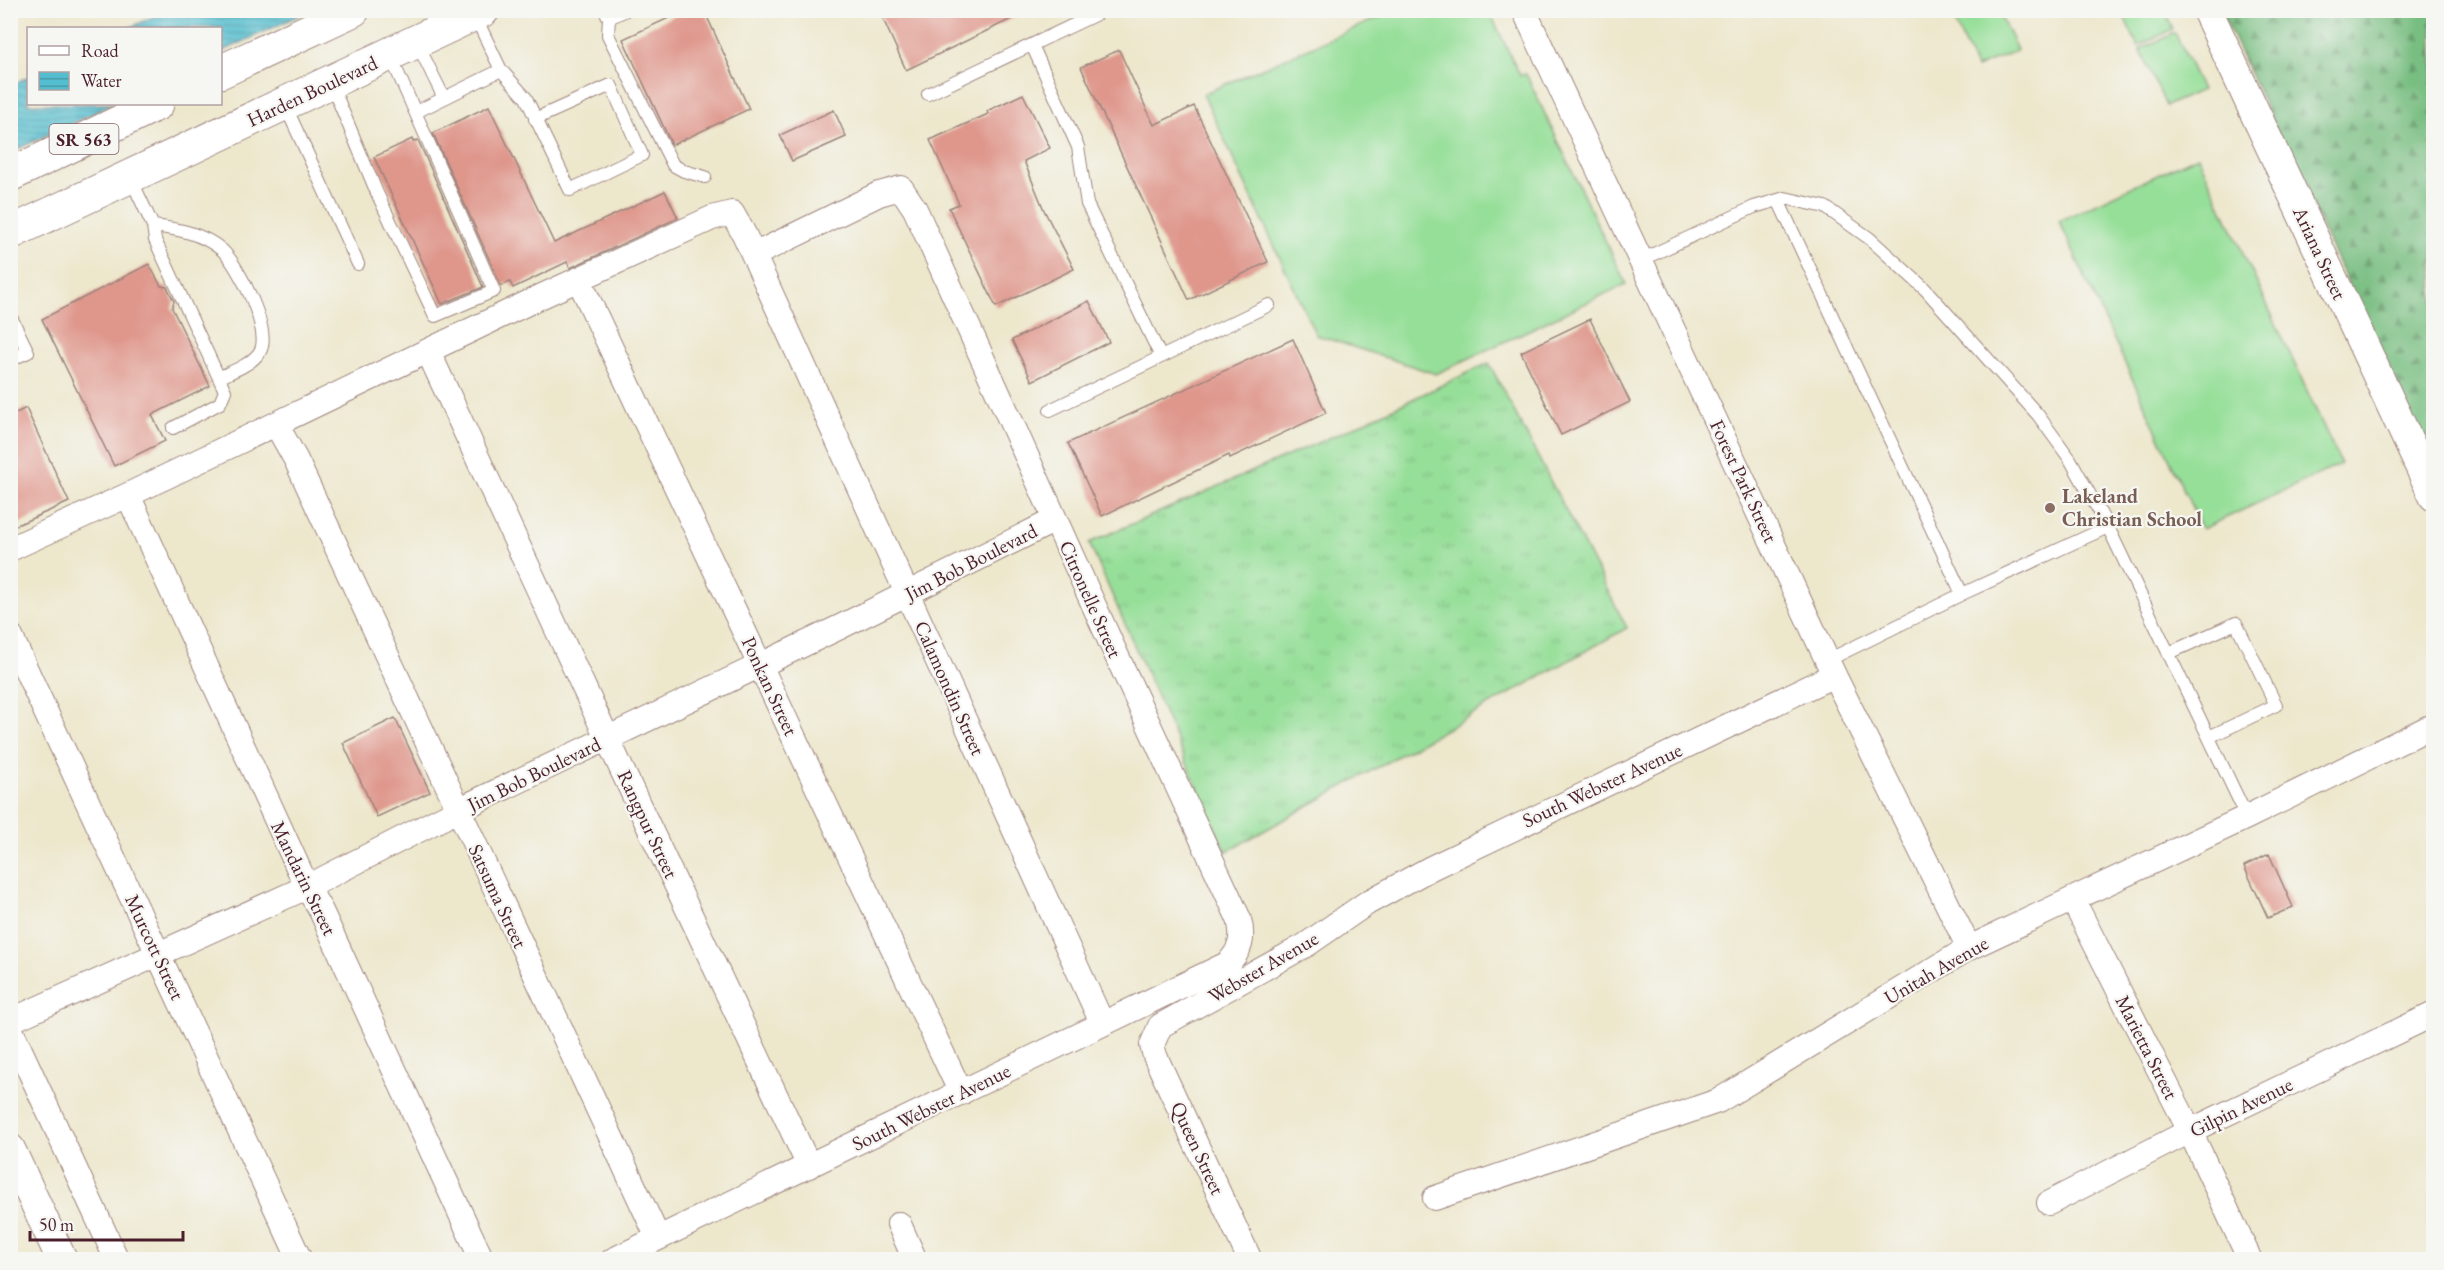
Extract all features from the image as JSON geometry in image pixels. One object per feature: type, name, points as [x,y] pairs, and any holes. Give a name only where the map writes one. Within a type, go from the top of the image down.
[{"type":"main road","points":[[222,71],[353,10]]},
{"type":"main road","name":"Harden Boulevard","points":[[10,233],[479,13]]},
{"type":"main road","name":"SR 563","points":[[10,175],[155,105]]},
{"type":"street","name":"Forest Park Street","points":[[1524,10],[1831,668],[1969,948]]},
{"type":"street","name":"Ariana Street","points":[[2207,10],[2433,496]]},
{"type":"street","name":"Citronelle Street","points":[[754,255],[879,194],[901,188],[915,209],[1239,919],[1242,930],[1241,945]]},
{"type":"street","name":"Calamondin Street","points":[[579,280],[712,218],[732,213],[754,255],[1102,1023]]},
{"type":"street","points":[[10,549],[579,280]]},
{"type":"street","name":"Ponkan Street","points":[[579,280],[961,1093]]},
{"type":"street","name":"Rangpur Street","points":[[428,351],[809,1166]]},
{"type":"street","name":"Satsuma Street","points":[[276,424],[296,460],[658,1238]]},
{"type":"street","name":"Mandarin Street","points":[[128,495],[307,887],[321,910],[482,1260]]},
{"type":"street","name":"Jim Bob Boulevard","points":[[10,1021],[307,887],[458,810],[908,594],[1055,520]]},
{"type":"street","name":"Murcott Street","points":[[10,635],[300,1260]]},
{"type":"street","name":"South Webster Avenue","points":[[1372,900],[1431,868],[1831,668]]},
{"type":"street","name":"Unitah Avenue","points":[[1435,1198],[1718,1101],[1969,948],[2247,817],[2433,725]]},
{"type":"street","name":"Webster Avenue","points":[[1155,1034],[1166,1020],[1306,945],[1372,900]]},
{"type":"street","name":"Marietta Street","points":[[2073,900],[2190,1131],[2250,1260]]},
{"type":"street","name":"South Webster Avenue","points":[[613,1260],[1227,964],[1236,956],[1241,945]]},
{"type":"street","name":"Gilpin Avenue","points":[[2049,1203],[2190,1131],[2433,1014]]},
{"type":"street","points":[[10,1028],[117,1260]]},
{"type":"street","name":"Queen Street","points":[[1155,1034],[1152,1045],[1155,1056],[1250,1260]]},
{"type":"street","points":[[10,1149],[62,1260]]},
{"type":"street","points":[[899,1224],[915,1260]]},
{"type":"lane","points":[[626,10],[607,14],[608,35],[673,165],[705,177]]},
{"type":"lane","points":[[928,94],[1105,10]]},
{"type":"lane","points":[[479,13],[501,70],[526,98],[535,119],[570,190],[642,155],[611,85],[535,119]]},
{"type":"lane","points":[[1032,45],[1078,147],[1087,204],[1161,357]]},
{"type":"lane","points":[[403,48],[444,98]]},
{"type":"lane","points":[[331,82],[377,193],[435,316],[494,291],[416,112],[403,48]]},
{"type":"lane","points":[[416,112],[501,70]]},
{"type":"lane","points":[[285,104],[358,264]]},
{"type":"lane","points":[[130,177],[153,226],[155,240],[225,391],[220,403],[173,428]]},
{"type":"lane","points":[[1641,260],[1754,207],[1785,198],[1825,207],[1869,238],[1926,289],[2038,415],[2070,459],[2108,527],[2247,817]]},
{"type":"lane","points":[[1778,200],[1962,594]]},
{"type":"lane","points":[[153,226],[184,230],[223,250],[238,270],[254,306],[262,330],[262,344],[259,353],[242,367],[220,377]]},
{"type":"lane","points":[[1050,410],[1269,305]]},
{"type":"lane","points":[[10,315],[28,352],[10,360]]},
{"type":"lane","points":[[1831,668],[1962,594],[2108,527]]},
{"type":"lane","points":[[2169,653],[2236,623],[2276,705],[2209,737]]},
{"type":"green space","points":[[1394,11],[1489,11],[1520,75],[1526,74],[1626,284],[1436,374],[1316,335],[1203,94]]},
{"type":"green space","points":[[1949,11],[1998,11],[2017,50],[1976,68]]},
{"type":"green space","points":[[2121,11],[2165,11],[2173,29],[2138,46]]},
{"type":"green space","points":[[2221,11],[2433,11],[2434,439],[2423,445]]},
{"type":"green space","points":[[2175,33],[2202,90],[2166,106],[2140,49]]},
{"type":"green space","points":[[2198,156],[2341,464],[2202,529],[2059,221]]},
{"type":"green space","points":[[1489,363],[1627,628],[1226,852],[1089,543],[1347,430]]},
{"type":"water","points":[[166,10],[308,11],[222,52],[222,27],[131,27]]},
{"type":"water","points":[[27,77],[27,105],[111,105],[11,152],[11,85]]},
{"type":"building","points":[[686,10],[704,10],[749,109],[672,145],[623,39]]},
{"type":"building","points":[[879,10],[1030,10],[906,70]]},
{"type":"building","points":[[1119,50],[1154,125],[1194,106],[1268,262],[1189,300],[1081,67]]},
{"type":"building","points":[[1023,94],[1050,148],[1024,161],[1044,210],[1074,269],[996,307],[949,208],[959,204],[930,140],[988,114],[987,111]]},
{"type":"building","points":[[489,106],[554,243],[665,191],[678,218],[570,268],[567,262],[513,288],[510,282],[501,286],[433,133]]},
{"type":"building","points":[[834,110],[846,137],[792,161],[780,135]]},
{"type":"building","points":[[412,139],[413,142],[418,140],[483,287],[442,304],[374,157]]},
{"type":"building","points":[[149,264],[161,286],[167,287],[174,301],[172,308],[210,386],[152,415],[165,441],[114,466],[42,319]]},
{"type":"building","points":[[1089,301],[1109,342],[1032,381],[1012,340]]},
{"type":"building","points":[[1590,319],[1630,402],[1561,435],[1521,352]]},
{"type":"building","points":[[1293,339],[1326,413],[1230,458],[1229,455],[1102,516],[1068,443]]},
{"type":"building","points":[[26,408],[69,502],[10,528],[10,416]]},
{"type":"building","points":[[395,718],[430,792],[377,817],[343,743]]},
{"type":"building","points":[[2269,854],[2293,907],[2268,918],[2244,866]]},
{"type":"place","name":"Lakeland Christian School","points":[[2050,508]]}]
